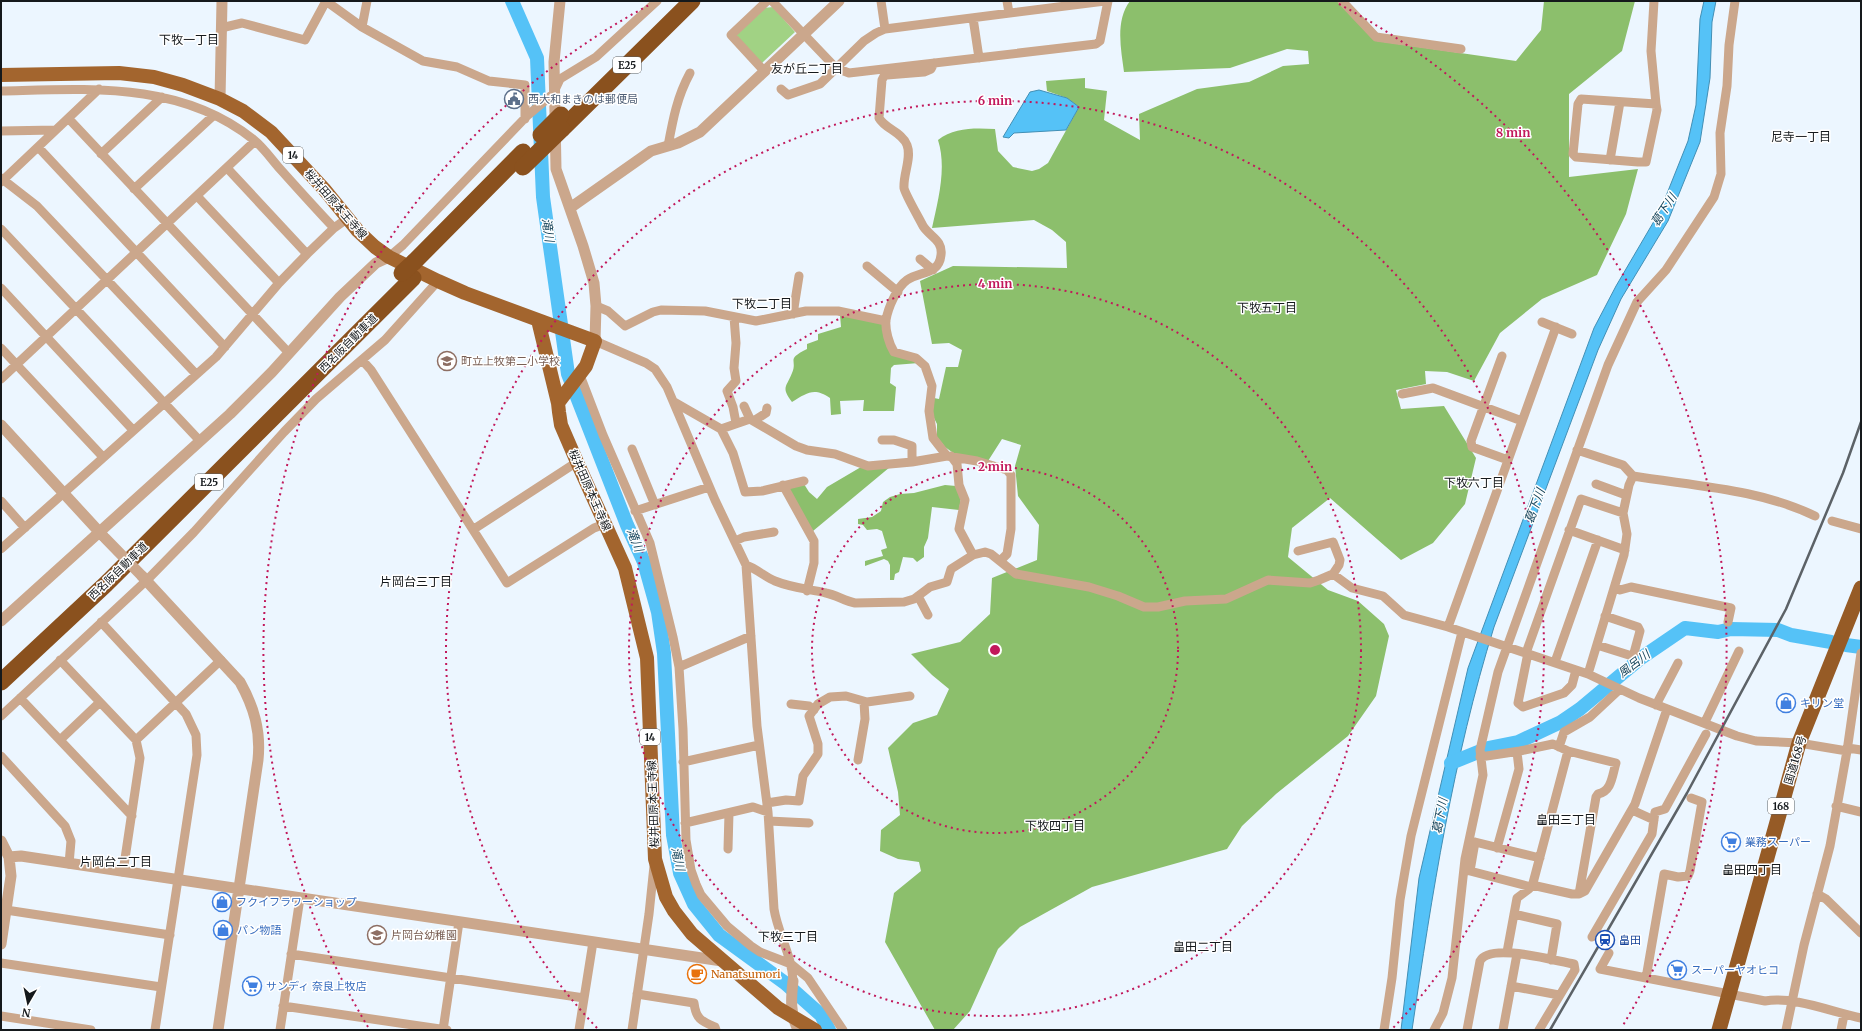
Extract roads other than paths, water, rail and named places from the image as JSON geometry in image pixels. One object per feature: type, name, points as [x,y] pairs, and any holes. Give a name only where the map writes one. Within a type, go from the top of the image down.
[{"type":"highway","name":"西名阪自動車道","points":[[561,122],[676,1]]},
{"type":"highway","name":"西名阪自動車道","points":[[1,682],[106,584],[523,159],[692,1]]},
{"type":"highway","name":"西名阪自動車道","points":[[1,668],[98,576],[413,270]]},
{"type":"highway","name":"国道168号","points":[[1719,1030],[1799,743],[1861,588]]},
{"type":"main road","name":"桜井田原本王寺線","points":[[1,75],[119,73],[154,77],[182,85],[220,99],[243,111],[271,132],[294,155],[375,247],[389,257],[438,281],[596,341]]},
{"type":"main road","name":"桜井田原本王寺線","points":[[544,322],[561,399],[561,425],[625,568],[647,658],[655,859],[666,897],[674,911],[692,934],[762,995],[802,1023]]},
{"type":"main road","points":[[561,399],[580,375],[596,341]]},
{"type":"street","points":[[220,99],[222,1]]},
{"type":"street","points":[[221,28],[242,23],[304,40],[326,1],[362,27],[423,61],[457,67],[489,81],[525,84],[527,117]]},
{"type":"street","points":[[362,27],[367,1]]},
{"type":"street","points":[[560,1],[555,50],[553,94],[556,169],[594,283],[596,306],[596,341],[646,363],[655,370],[674,402],[709,487],[746,565],[759,745],[768,812],[776,920],[791,964],[802,1023]]},
{"type":"street","points":[[1,621],[102,535],[252,392],[340,297],[376,263],[389,257],[403,245],[527,117],[553,94],[560,79],[596,57],[656,1]]},
{"type":"street","points":[[765,72],[730,35],[767,1]]},
{"type":"street","points":[[772,1],[836,68],[849,73],[1096,44],[1100,41],[1106,1],[885,29],[864,41],[836,68],[820,84],[788,95],[782,89]]},
{"type":"street","points":[[570,208],[651,151],[678,143],[700,132],[839,1]]},
{"type":"street","points":[[881,1],[885,29]]},
{"type":"street","points":[[1007,1],[1009,13]]},
{"type":"street","points":[[1342,1],[1376,37],[1461,49]]},
{"type":"street","points":[[1654,1],[1651,51],[1657,110],[1646,162],[1576,157],[1572,154],[1578,104],[1581,99],[1656,104]]},
{"type":"street","points":[[1434,1030],[1443,1013],[1452,978],[1465,859],[1483,775],[1480,757],[1482,735],[1498,672],[1608,365],[1637,302],[1666,270],[1714,197],[1721,174],[1720,133],[1727,86],[1729,45],[1735,1]]},
{"type":"street","points":[[973,18],[979,58]]},
{"type":"street","points":[[934,63],[931,69],[924,72],[904,72],[884,76],[879,118],[903,139],[907,146],[904,188],[906,196],[917,212],[923,226],[941,245],[940,263],[933,270],[906,281],[898,292],[886,321],[891,347],[894,352],[916,358],[925,366],[932,386],[929,411],[933,438],[957,464],[959,486],[965,500],[959,529],[973,555]]},
{"type":"street","points":[[668,146],[680,91],[690,73]]},
{"type":"street","points":[[99,89],[69,119],[2,180],[38,206],[196,374]]},
{"type":"street","points":[[1,91],[99,89],[134,92],[162,97],[214,115],[226,120],[255,141],[334,228]]},
{"type":"street","points":[[102,154],[162,97]]},
{"type":"street","points":[[1610,160],[1620,102]]},
{"type":"street","points":[[134,189],[214,115]]},
{"type":"street","points":[[69,119],[288,352]]},
{"type":"street","points":[[1,131],[56,130]]},
{"type":"street","points":[[1,379],[255,141]]},
{"type":"street","points":[[38,146],[225,347]]},
{"type":"street","points":[[227,168],[307,254]]},
{"type":"street","points":[[197,196],[279,283]]},
{"type":"street","points":[[1,549],[216,357],[279,283],[334,228],[348,218]]},
{"type":"street","points":[[1,229],[77,308],[200,441]]},
{"type":"street","points":[[920,259],[933,270]]},
{"type":"street","points":[[867,266],[898,292]]},
{"type":"street","points":[[793,314],[799,276]]},
{"type":"street","points":[[1,716],[101,622],[144,578],[194,532],[284,432],[316,399],[385,340],[438,281]]},
{"type":"street","points":[[1,288],[133,430]]},
{"type":"street","points":[[596,306],[608,311],[625,326],[653,312],[661,310],[705,311],[756,321],[806,311],[838,311],[886,321]]},
{"type":"street","points":[[734,317],[736,343],[734,368],[737,377],[734,384],[727,391],[733,407],[736,423]]},
{"type":"street","points":[[1542,322],[1572,334]]},
{"type":"street","points":[[1448,627],[1556,328]]},
{"type":"street","points":[[1,348],[103,457]]},
{"type":"street","points":[[1502,356],[1471,441],[1472,447],[1508,460]]},
{"type":"street","points":[[362,360],[371,370],[474,529],[507,583],[594,528],[605,524]]},
{"type":"street","points":[[580,375],[653,554],[679,667],[685,823],[691,870],[701,895],[726,926],[751,946],[760,952],[791,964],[808,978],[843,1030]]},
{"type":"street","points":[[1402,394],[1433,388],[1522,421]]},
{"type":"street","points":[[674,402],[721,429],[733,453],[745,492],[762,491],[804,481]]},
{"type":"street","points":[[744,406],[752,420],[796,446],[807,450],[835,454],[863,465],[876,466],[949,456],[977,461],[1010,472],[1011,529],[1007,554],[1000,561]]},
{"type":"street","points":[[721,429],[736,423],[752,420],[766,413],[767,408]]},
{"type":"street","points":[[1,425],[102,535],[221,660],[246,692],[255,714],[259,737],[258,760],[218,1030]]},
{"type":"street","points":[[882,440],[894,440],[912,446],[912,462]]},
{"type":"street","points":[[632,449],[655,505]]},
{"type":"street","points":[[1577,450],[1623,465],[1633,476],[1766,497],[1816,516]]},
{"type":"street","points":[[474,529],[577,462]]},
{"type":"street","points":[[1588,674],[1624,550],[1627,534],[1623,513],[1626,495],[1633,476]]},
{"type":"street","points":[[1596,484],[1626,495]]},
{"type":"street","points":[[783,485],[814,541],[814,563],[807,591]]},
{"type":"street","points":[[635,511],[709,487]]},
{"type":"street","points":[[1576,670],[1572,685],[1564,693],[1523,707],[1518,704],[1527,653],[1580,499],[1623,513]]},
{"type":"street","points":[[1,501],[25,528]]},
{"type":"street","points":[[1832,521],[1861,528]]},
{"type":"street","points":[[1569,530],[1624,550]]},
{"type":"street","points":[[735,541],[744,537],[774,532]]},
{"type":"street","points":[[1555,662],[1598,540]]},
{"type":"street","points":[[746,565],[758,570],[774,581],[807,591],[826,593],[855,602],[904,602],[918,596],[930,588],[947,582],[951,569],[973,555],[985,552],[1000,561],[1016,574],[1089,587],[1118,596],[1144,607],[1151,608],[1185,601],[1226,599],[1268,580],[1310,583],[1333,574],[1340,565],[1340,560],[1333,542],[1298,551]]},
{"type":"street","points":[[1333,574],[1352,588],[1383,596],[1404,615],[1448,627],[1555,662],[1606,681],[1656,705],[1705,722],[1746,739],[1799,743],[1848,750],[1861,750]]},
{"type":"street","points":[[1614,588],[1620,590],[1631,587],[1731,608],[1728,622]]},
{"type":"street","points":[[918,596],[928,615]]},
{"type":"street","points":[[1596,645],[1632,656],[1634,653],[1640,631],[1638,626],[1605,616]]},
{"type":"street","points":[[101,622],[186,714],[196,735],[197,746],[155,1030]]},
{"type":"street","points":[[1384,1030],[1392,978],[1400,900],[1411,836],[1462,632]]},
{"type":"street","points":[[679,667],[751,636]]},
{"type":"street","points":[[1705,722],[1739,652]]},
{"type":"street","points":[[1786,1030],[1804,945],[1830,846],[1836,806],[1848,750],[1861,653]]},
{"type":"street","points":[[60,660],[136,740],[140,758],[123,872]]},
{"type":"street","points":[[136,740],[221,660]]},
{"type":"street","points":[[1656,705],[1678,663]]},
{"type":"street","points":[[1506,952],[1517,898],[1531,886],[1540,858],[1564,749],[1564,732],[1590,717],[1620,688]]},
{"type":"street","points":[[768,812],[786,800],[799,801],[803,776],[818,754],[818,744],[809,716],[823,700],[841,695],[864,702],[910,696]]},
{"type":"street","points":[[20,698],[132,816]]},
{"type":"street","points":[[60,740],[100,702]]},
{"type":"street","points":[[858,760],[866,719],[864,702]]},
{"type":"street","points":[[791,704],[809,706],[814,710]]},
{"type":"street","points":[[1540,858],[1476,842],[1470,871],[1531,886],[1579,894],[1585,891],[1632,810],[1667,709]]},
{"type":"street","points":[[1592,937],[1652,834],[1655,812],[1665,810],[1706,734]]},
{"type":"street","points":[[1480,757],[1517,752],[1553,744],[1564,749],[1616,763],[1609,789],[1605,793],[1598,794],[1596,797],[1579,894]]},
{"type":"street","points":[[683,762],[759,745]]},
{"type":"street","points":[[1497,848],[1519,769],[1517,752]]},
{"type":"street","points":[[1,756],[66,826],[71,841],[69,864]]},
{"type":"street","points":[[1646,978],[1664,874],[1678,877],[1688,876],[1690,871],[1702,802],[1691,798]]},
{"type":"street","points":[[1836,806],[1861,812]]},
{"type":"street","points":[[685,823],[753,807],[809,823]]},
{"type":"street","points":[[1632,810],[1654,820]]},
{"type":"street","points":[[728,849],[729,813]]},
{"type":"street","points":[[1,841],[11,876],[5,903],[1,944]]},
{"type":"street","points":[[5,858],[21,856],[722,961]]},
{"type":"street","points":[[632,1030],[644,950],[655,859]]},
{"type":"street","points":[[1817,894],[1826,899],[1861,933]]},
{"type":"street","points":[[280,1030],[300,898]]},
{"type":"street","points":[[5,903],[170,935]]},
{"type":"street","points":[[1514,914],[1557,924],[1551,960]]},
{"type":"street","points":[[283,1006],[444,1030],[459,922]]},
{"type":"street","points":[[579,1030],[593,942]]},
{"type":"street","points":[[1467,1030],[1480,961],[1487,954],[1506,952],[1574,964],[1575,970],[1558,995],[1538,1030]]},
{"type":"street","points":[[1609,953],[1600,969],[1765,1001],[1776,999],[1792,1002],[1861,1018]]},
{"type":"street","points":[[291,954],[584,998]]},
{"type":"street","points":[[1503,1030],[1517,954]]},
{"type":"street","points":[[1,963],[161,987]]},
{"type":"street","points":[[1511,986],[1558,995]]},
{"type":"street","points":[[637,994],[694,1003],[696,1014],[700,1019],[715,1027],[716,1030]]},
{"type":"street","points":[[1841,1030],[1844,1015]]},
{"type":"street","points":[[1,1016],[91,1030]]},
{"type":"water","name":"葛下川","points":[[1704,1],[1716,1],[1712,22],[1710,78],[1700,142],[1668,221],[1621,299],[1598,350],[1494,627],[1455,777],[1427,928],[1412,1030],[1401,1030],[1419,878],[1468,668],[1594,328],[1616,286],[1660,211],[1688,141],[1696,105],[1700,19]]},
{"type":"water","points":[[1039,90],[1067,98],[1079,107],[1066,130],[1014,133],[1009,138],[1003,137],[1030,92]]},
{"type":"waterway","name":"滝川","points":[[512,1],[537,58],[543,197],[568,374],[627,525],[644,562],[658,612],[664,653],[673,835],[680,873],[694,904],[719,935],[785,983],[821,1015],[829,1030]]},
{"type":"waterway","name":"風呂川","points":[[1451,763],[1488,748],[1518,742],[1561,722],[1580,709],[1641,658],[1685,628],[1718,632],[1731,629],[1778,630],[1791,635],[1831,642]]},
{"type":"waterway","name":"風呂川","points":[[1846,645],[1861,647]]},
{"type":"railway","points":[[1550,1030],[1687,793],[1786,609],[1843,473],[1861,422]]},
{"type":"place","name":"西大和まきのは郵便局","points":[[514,99]]},
{"type":"place","name":"町立上牧第二小学校","points":[[447,361]]},
{"type":"place","name":"キリン堂","points":[[1786,703]]},
{"type":"place","name":"業務スーパー","points":[[1731,842]]},
{"type":"place","name":"フクイフラワーショップ","points":[[222,902]]},
{"type":"place","name":"パン物語","points":[[223,930]]},
{"type":"place","name":"片岡台幼稚園","points":[[377,935]]},
{"type":"place","name":"畠田","points":[[1605,940]]},
{"type":"place","name":"スーパーヤオヒコ","points":[[1677,970]]},
{"type":"place","name":"Nanatsumori","points":[[697,974]]},
{"type":"place","name":"サンディ 奈良上牧店","points":[[252,986]]},
{"type":"district","name":"下牧一丁目","points":[[189,40]]},
{"type":"district","name":"友が丘二丁目","points":[[807,69]]},
{"type":"district","name":"尼寺一丁目","points":[[1801,137]]},
{"type":"district","name":"下牧二丁目","points":[[762,304]]},
{"type":"district","name":"下牧五丁目","points":[[1267,308]]},
{"type":"district","name":"下牧六丁目","points":[[1474,483]]},
{"type":"district","name":"片岡台三丁目","points":[[416,582]]},
{"type":"district","name":"畠田三丁目","points":[[1566,820]]},
{"type":"district","name":"下牧四丁目","points":[[1055,826]]},
{"type":"district","name":"片岡台二丁目","points":[[116,862]]},
{"type":"district","name":"畠田四丁目","points":[[1752,870]]},
{"type":"district","name":"下牧三丁目","points":[[788,937]]},
{"type":"district","name":"畠田二丁目","points":[[1203,947]]}]
